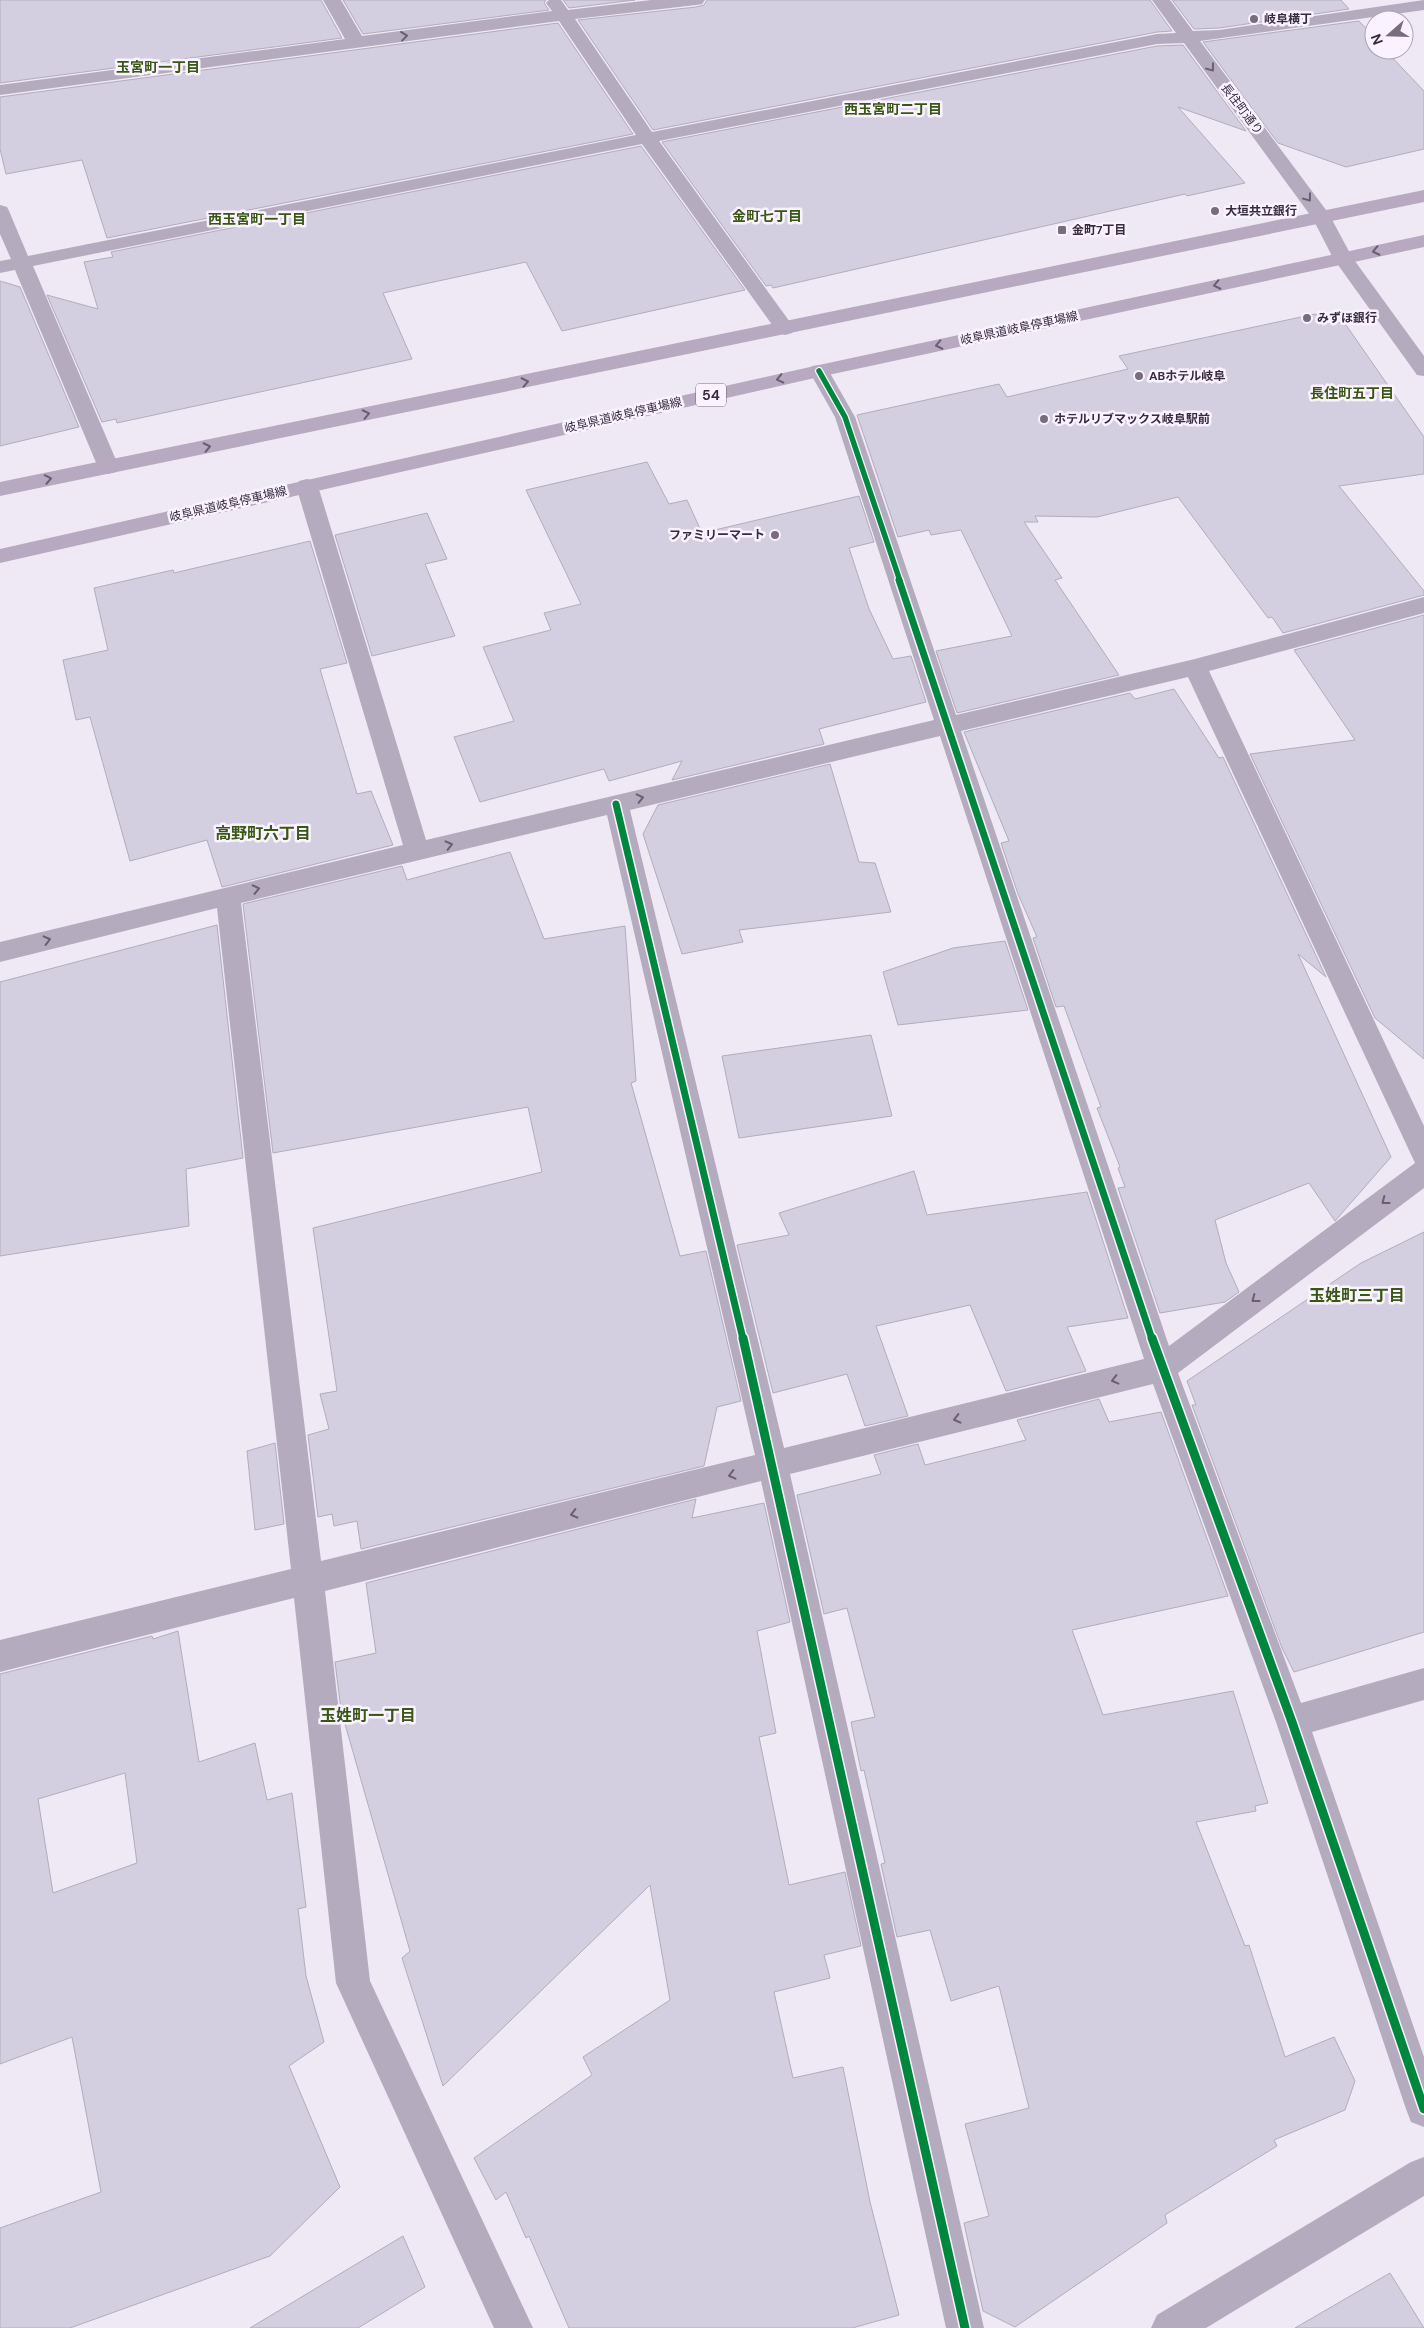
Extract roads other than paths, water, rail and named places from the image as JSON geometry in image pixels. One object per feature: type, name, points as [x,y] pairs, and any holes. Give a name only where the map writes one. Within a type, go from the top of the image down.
[{"type":"main road","points":[[0,489],[785,329],[1046,272],[1424,196]]},
{"type":"main road","name":"岐阜県道岐阜停車場線","points":[[0,556],[819,371],[1424,241]]},
{"type":"street","points":[[332,0],[356,42]]},
{"type":"street","points":[[554,0],[647,138],[785,329]]},
{"type":"street","points":[[0,90],[356,42],[696,0]]},
{"type":"street","name":"長住町通り","points":[[1161,0],[1322,218],[1343,258],[1424,370]]},
{"type":"street","points":[[0,267],[1157,39],[1219,35],[1424,5]]},
{"type":"street","points":[[0,211],[108,467]]},
{"type":"street","points":[[819,371],[845,417],[1162,1368],[1292,1722],[1424,2109]]},
{"type":"street","points":[[307,486],[417,852]]},
{"type":"street","points":[[0,952],[947,725],[1195,668],[1424,605]]},
{"type":"street","points":[[1195,668],[1424,1155]]},
{"type":"street","points":[[616,804],[773,1465],[965,2328]]},
{"type":"street","points":[[228,896],[353,1984],[514,2328]]},
{"type":"street","points":[[0,1656],[1162,1368],[1424,1172]]},
{"type":"street","points":[[1292,1722],[1424,1684]]},
{"type":"street","points":[[1170,2328],[1424,2175]]},
{"type":"place","name":"岐阜横丁","points":[[1254,19]]},
{"type":"place","name":"大垣共立銀行","points":[[1215,211]]},
{"type":"place","name":"金町7丁目","points":[[1062,230]]},
{"type":"place","name":"みずほ銀行","points":[[1307,318]]},
{"type":"place","name":"ABホテル岐阜","points":[[1139,376]]},
{"type":"place","name":"ホテルリブマックス岐阜駅前","points":[[1044,419]]},
{"type":"place","name":"ファミリーマート","points":[[775,535]]},
{"type":"district","name":"玉宮町一丁目","points":[[158,67]]},
{"type":"district","name":"西玉宮町二丁目","points":[[893,109]]},
{"type":"district","name":"金町七丁目","points":[[767,216]]},
{"type":"district","name":"西玉宮町一丁目","points":[[257,219]]},
{"type":"district","name":"長住町五丁目","points":[[1352,393]]},
{"type":"district","name":"高野町六丁目","points":[[263,833]]},
{"type":"district","name":"玉姓町三丁目","points":[[1357,1295]]},
{"type":"district","name":"玉姓町一丁目","points":[[368,1715]]}]
